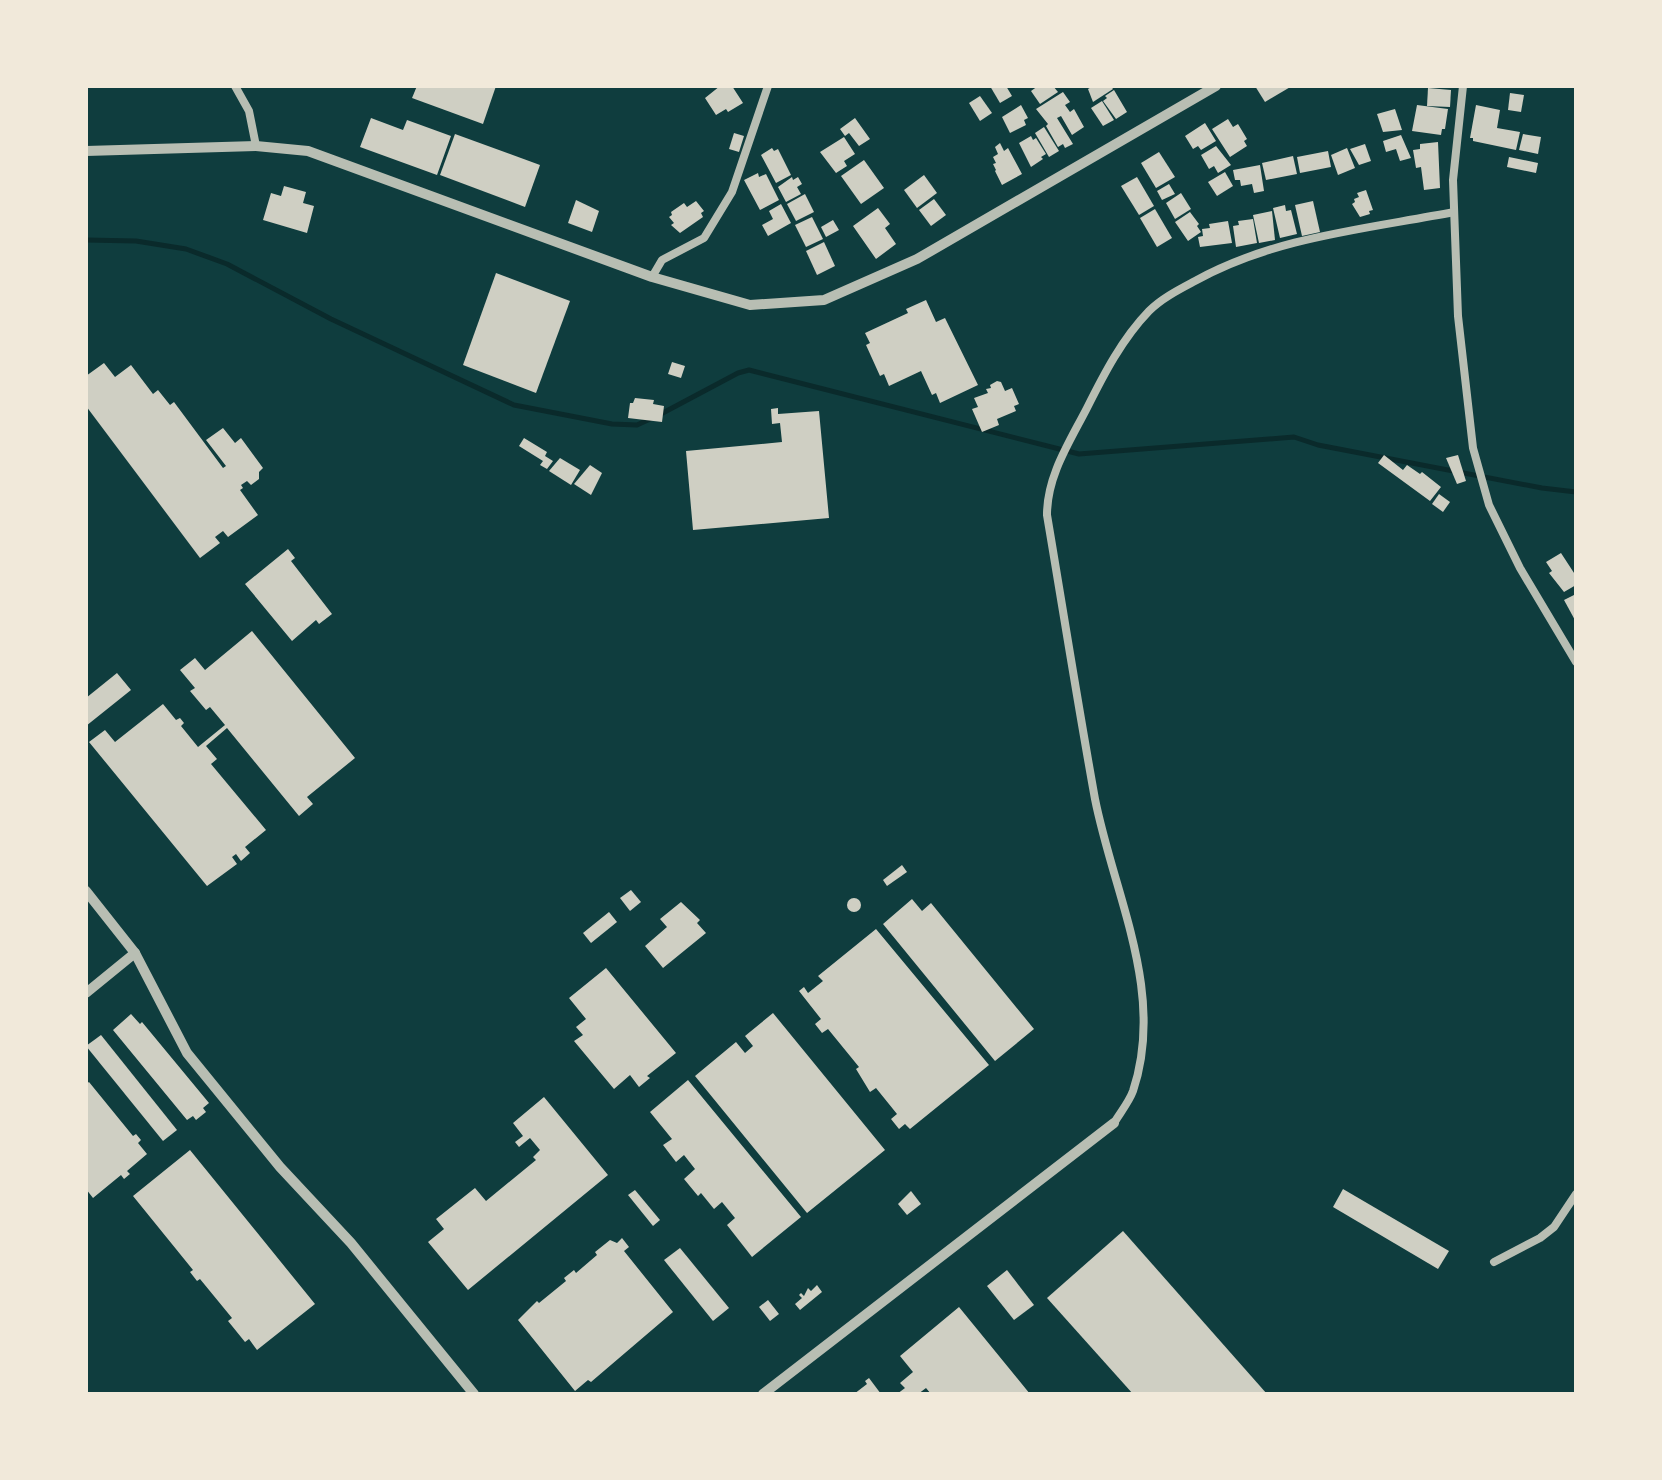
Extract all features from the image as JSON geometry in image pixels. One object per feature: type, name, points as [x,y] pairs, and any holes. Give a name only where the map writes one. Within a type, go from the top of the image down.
[{"type":"street","points":[[235,86],[249,111],[256,146]]},
{"type":"street","points":[[652,277],[662,260],[704,238],[732,192],[768,86]]},
{"type":"street","points":[[86,151],[256,146],[308,151],[652,277],[750,305],[824,300],[917,259],[1216,86]]},
{"type":"street","points":[[1463,86],[1453,180],[1458,316],[1473,448],[1489,505],[1520,568],[1576,662]]},
{"type":"street","points":[[763,1394],[1114,1123],[1132,1094],[1142,1050],[1141,978],[1131,927],[1100,820],[1047,515],[1047,494],[1058,462],[1120,347],[1151,309],[1177,290],[1222,266],[1274,246],[1454,212]]},
{"type":"street","points":[[86,891],[135,953],[187,1053],[280,1167],[351,1243],[474,1394]]},
{"type":"street","points":[[86,993],[135,953]]},
{"type":"street","points":[[1494,1262],[1540,1238],[1554,1227],[1576,1194]]},
{"type":"building","points":[[417,86],[496,86],[483,124],[412,98]]},
{"type":"building","points":[[720,86],[732,86],[743,103],[716,115],[705,98]]},
{"type":"building","points":[[990,86],[1006,86],[1012,96],[1000,103]]},
{"type":"building","points":[[1038,86],[1053,86],[1058,92],[1040,104],[1031,91]]},
{"type":"building","points":[[1111,86],[1113,89],[1093,102],[1088,89]]},
{"type":"building","points":[[1255,86],[1292,86],[1265,102]]},
{"type":"building","points":[[1428,88],[1451,90],[1450,107],[1427,106]]},
{"type":"building","points":[[1114,90],[1127,112],[1116,119],[1103,101]]},
{"type":"building","points":[[1063,92],[1070,102],[1065,105],[1070,112],[1074,109],[1084,127],[1072,135],[1061,116],[1057,118],[1073,144],[1065,148],[1063,144],[1058,147],[1046,126],[1048,124],[1036,109]]},
{"type":"building","points":[[1510,93],[1524,95],[1521,112],[1508,110]]},
{"type":"building","points":[[980,96],[992,113],[980,121],[969,103]]},
{"type":"building","points":[[1102,101],[1114,120],[1103,126],[1091,108]]},
{"type":"building","points":[[1021,105],[1028,118],[1024,120],[1026,125],[1010,133],[1002,117]]},
{"type":"building","points":[[1417,105],[1448,109],[1441,135],[1412,131]]},
{"type":"building","points":[[1476,105],[1500,110],[1497,128],[1520,132],[1516,150],[1470,138]]},
{"type":"building","points":[[1395,109],[1402,130],[1383,132],[1377,114]]},
{"type":"building","points":[[371,118],[403,130],[407,120],[451,136],[437,175],[360,147]]},
{"type":"building","points":[[855,118],[870,139],[859,146],[849,133],[845,136],[840,129]]},
{"type":"building","points":[[1228,119],[1233,127],[1238,124],[1247,139],[1244,141],[1247,146],[1230,157],[1212,129]]},
{"type":"building","points":[[1205,123],[1216,141],[1201,150],[1198,146],[1193,149],[1185,136]]},
{"type":"building","points":[[1044,127],[1059,151],[1049,157],[1035,133]]},
{"type":"building","points":[[734,133],[744,136],[739,152],[729,149]]},
{"type":"building","points":[[455,134],[540,165],[525,207],[440,175]]},
{"type":"building","points":[[1523,134],[1541,137],[1538,154],[1519,150]]},
{"type":"building","points":[[1401,135],[1411,158],[1400,161],[1396,149],[1386,152],[1383,141]]},
{"type":"building","points":[[1031,136],[1033,140],[1036,138],[1046,154],[1031,167],[1019,143]]},
{"type":"building","points":[[844,137],[855,154],[844,161],[847,166],[836,173],[820,152]]},
{"type":"building","points":[[1438,142],[1440,188],[1424,190],[1421,167],[1416,168],[1413,150],[1420,149],[1420,144]]},
{"type":"building","points":[[1000,143],[1004,151],[1008,148],[1022,174],[1002,185],[993,164],[996,163],[993,157],[998,154],[995,147]]},
{"type":"building","points":[[1365,144],[1371,161],[1359,165],[1350,149]]},
{"type":"building","points":[[1216,146],[1231,165],[1218,173],[1214,166],[1209,169],[1201,155]]},
{"type":"building","points":[[772,148],[774,151],[778,149],[791,175],[776,183],[761,155]]},
{"type":"building","points":[[1347,148],[1355,168],[1338,175],[1331,155]]},
{"type":"building","points":[[1328,151],[1331,167],[1300,173],[1297,157]]},
{"type":"building","points":[[1159,152],[1175,177],[1156,188],[1141,163]]},
{"type":"building","points":[[1293,156],[1297,174],[1266,180],[1262,163]]},
{"type":"building","points":[[1509,157],[1538,163],[1536,173],[1507,167]]},
{"type":"building","points":[[864,160],[884,188],[861,204],[841,176]]},
{"type":"building","points":[[1260,165],[1264,191],[1254,193],[1252,184],[1241,186],[1240,180],[1235,180],[1233,170]]},
{"type":"building","points":[[1225,172],[1233,186],[1217,196],[1208,182]]},
{"type":"building","points":[[758,173],[759,177],[766,174],[779,200],[760,210],[744,180]]},
{"type":"building","points":[[924,175],[937,193],[917,208],[904,190]]},
{"type":"building","points":[[792,177],[793,180],[798,177],[802,184],[797,187],[801,194],[786,202],[778,187]]},
{"type":"building","points":[[1137,177],[1154,206],[1139,215],[1121,186]]},
{"type":"building","points":[[1169,184],[1175,194],[1162,200],[1157,191]]},
{"type":"building","points":[[284,186],[306,192],[303,203],[314,206],[307,233],[263,220],[271,193],[281,196]]},
{"type":"building","points":[[1366,190],[1373,210],[1360,217],[1352,204],[1359,197],[1357,193]]},
{"type":"building","points":[[1181,193],[1191,209],[1175,219],[1166,203]]},
{"type":"building","points":[[805,194],[814,212],[796,221],[787,204]]},
{"type":"building","points":[[934,199],[946,215],[931,226],[919,210]]},
{"type":"building","points":[[576,200],[599,211],[592,232],[568,223]]},
{"type":"building","points":[[696,201],[704,211],[701,213],[703,217],[680,233],[671,225],[674,223],[669,217],[671,212],[684,203],[687,207]]},
{"type":"building","points":[[1313,201],[1320,232],[1302,236],[1295,205]]},
{"type":"building","points":[[781,204],[791,223],[768,236],[762,225],[773,219],[769,211]]},
{"type":"building","points":[[1285,205],[1286,211],[1291,210],[1297,234],[1280,238],[1273,208]]},
{"type":"building","points":[[878,208],[890,224],[885,228],[896,244],[876,259],[853,226]]},
{"type":"building","points":[[1155,209],[1172,238],[1157,247],[1140,218]]},
{"type":"building","points":[[1272,211],[1275,240],[1259,243],[1253,215]]},
{"type":"building","points":[[1190,212],[1201,232],[1188,241],[1175,222]]},
{"type":"building","points":[[812,217],[823,239],[806,247],[795,225]]},
{"type":"building","points":[[1253,219],[1257,243],[1236,247],[1233,226],[1239,225],[1238,221]]},
{"type":"building","points":[[833,220],[839,230],[826,237],[821,227]]},
{"type":"building","points":[[1228,221],[1232,243],[1200,247],[1198,237],[1203,236],[1202,229],[1210,228],[1209,224]]},
{"type":"building","points":[[824,242],[835,266],[817,275],[806,251]]},
{"type":"building","points":[[496,273],[570,301],[536,393],[463,365]]},
{"type":"building","points":[[926,300],[936,322],[945,318],[978,385],[940,403],[936,393],[932,395],[921,371],[889,386],[884,374],[880,376],[866,345],[870,343],[865,333],[908,313],[906,309]]},
{"type":"building","points":[[672,362],[685,366],[681,378],[668,374]]},
{"type":"building","points":[[104,363],[115,377],[131,365],[153,394],[158,390],[170,405],[174,402],[223,468],[226,466],[206,440],[223,428],[235,443],[241,438],[263,468],[259,479],[251,485],[247,481],[240,490],[258,515],[228,537],[223,531],[215,537],[220,543],[200,558],[86,406],[86,376]]},
{"type":"building","points":[[997,381],[1001,382],[1005,391],[1012,388],[1019,404],[1014,406],[1016,411],[997,419],[999,425],[982,432],[972,409],[978,407],[974,398],[988,393],[986,389]]},
{"type":"building","points":[[635,398],[654,400],[653,404],[664,406],[662,422],[628,418],[630,403]]},
{"type":"building","points":[[778,408],[778,414],[819,411],[829,518],[693,530],[686,451],[782,442],[780,423],[772,424],[771,409]]},
{"type":"building","points":[[524,438],[547,452],[545,456],[553,461],[547,469],[540,465],[543,461],[519,446]]},
{"type":"building","points":[[1384,455],[1403,470],[1407,465],[1420,474],[1422,472],[1441,487],[1430,501],[1378,463]]},
{"type":"building","points":[[1458,455],[1466,481],[1457,484],[1446,458]]},
{"type":"building","points":[[560,458],[580,470],[571,485],[549,471]]},
{"type":"building","points":[[590,465],[602,473],[591,495],[574,484]]},
{"type":"building","points":[[1439,494],[1450,502],[1443,512],[1432,504]]},
{"type":"building","points":[[288,549],[295,558],[291,561],[332,614],[319,624],[316,620],[292,641],[245,584]]},
{"type":"building","points":[[1561,553],[1576,576],[1576,585],[1564,592],[1549,573],[1552,571],[1546,562]]},
{"type":"building","points":[[1576,594],[1576,622],[1564,600]]},
{"type":"building","points":[[252,631],[355,758],[307,797],[313,804],[299,816],[227,728],[206,746],[217,759],[211,764],[266,830],[245,847],[250,853],[241,861],[236,854],[232,857],[237,864],[207,886],[89,742],[105,730],[115,742],[163,704],[176,720],[180,718],[184,723],[181,726],[198,747],[225,725],[210,707],[206,710],[190,691],[195,688],[180,670],[195,658],[205,670]]},
{"type":"building","points":[[117,673],[131,690],[86,726],[86,698]]},
{"type":"building","points":[[902,865],[907,872],[887,886],[883,880]]},
{"type":"building","points":[[631,890],[641,902],[630,911],[620,898]]},
{"type":"building","points":[[854,898],[861,905],[854,912],[847,905]]},
{"type":"building","points":[[912,899],[922,911],[931,903],[1034,1029],[995,1061],[883,924]]},
{"type":"building","points":[[681,902],[700,920],[697,923],[706,933],[663,968],[645,946],[667,927],[660,919]]},
{"type":"building","points":[[609,912],[617,922],[591,943],[583,933]]},
{"type":"building","points":[[876,929],[989,1065],[910,1129],[905,1124],[899,1129],[891,1119],[897,1114],[876,1088],[870,1092],[856,1069],[859,1067],[828,1029],[822,1033],[815,1024],[821,1019],[799,991],[804,987],[808,993],[823,981],[818,976]]},
{"type":"building","points":[[606,968],[676,1053],[647,1076],[650,1078],[639,1087],[630,1075],[614,1089],[574,1041],[583,1035],[576,1027],[586,1019],[569,998]]},
{"type":"building","points":[[773,1013],[885,1150],[807,1213],[695,1076],[736,1042],[745,1053],[753,1046],[745,1036]]},
{"type":"building","points":[[131,1014],[140,1024],[142,1022],[209,1103],[203,1108],[206,1112],[196,1120],[193,1116],[187,1120],[113,1030]]},
{"type":"building","points":[[101,1035],[177,1130],[163,1141],[86,1046]]},
{"type":"building","points":[[688,1080],[801,1217],[752,1257],[727,1225],[735,1218],[722,1202],[714,1209],[684,1179],[695,1169],[684,1155],[676,1162],[663,1145],[672,1139],[650,1112]]},
{"type":"building","points":[[89,1082],[133,1136],[136,1134],[141,1140],[138,1143],[147,1154],[127,1171],[130,1174],[124,1179],[121,1175],[93,1198],[86,1189],[86,1084]]},
{"type":"building","points":[[544,1097],[608,1175],[468,1290],[428,1242],[444,1229],[436,1219],[475,1188],[486,1201],[536,1160],[533,1157],[540,1150],[530,1138],[519,1147],[515,1142],[523,1136],[513,1123]]},
{"type":"building","points":[[190,1150],[315,1304],[257,1350],[249,1339],[245,1342],[228,1321],[232,1318],[200,1279],[197,1281],[190,1272],[193,1270],[133,1196]]},
{"type":"building","points":[[1343,1189],[1449,1251],[1438,1269],[1333,1207]]},
{"type":"building","points":[[635,1190],[660,1220],[653,1226],[628,1195]]},
{"type":"building","points":[[911,1191],[921,1204],[907,1215],[898,1204]]},
{"type":"building","points":[[1123,1231],[1267,1394],[1133,1394],[1047,1298]]},
{"type":"building","points":[[622,1238],[629,1247],[624,1251],[673,1312],[591,1382],[588,1380],[575,1391],[518,1320],[537,1301],[539,1303],[566,1281],[564,1278],[574,1270],[576,1273],[597,1255],[595,1252],[610,1240],[617,1243]]},
{"type":"building","points":[[680,1248],[729,1308],[713,1321],[664,1260]]},
{"type":"building","points":[[1007,1270],[1034,1305],[1014,1320],[987,1286]]},
{"type":"building","points":[[817,1285],[822,1292],[800,1310],[795,1304],[802,1298],[799,1295],[804,1296],[808,1288],[811,1291]]},
{"type":"building","points":[[768,1300],[779,1314],[770,1321],[759,1307]]},
{"type":"building","points":[[959,1307],[1030,1394],[931,1394],[926,1388],[918,1394],[897,1394],[905,1388],[900,1383],[913,1372],[900,1356]]},
{"type":"building","points":[[869,1378],[881,1394],[854,1394],[867,1384],[865,1381]]},
{"type":"waterway","points":[[86,240],[136,241],[186,249],[227,264],[331,319],[514,405],[612,424],[637,425],[650,419]]},
{"type":"waterway","points":[[659,415],[749,370],[1079,454],[1294,437],[1318,445],[1576,492]]}]
